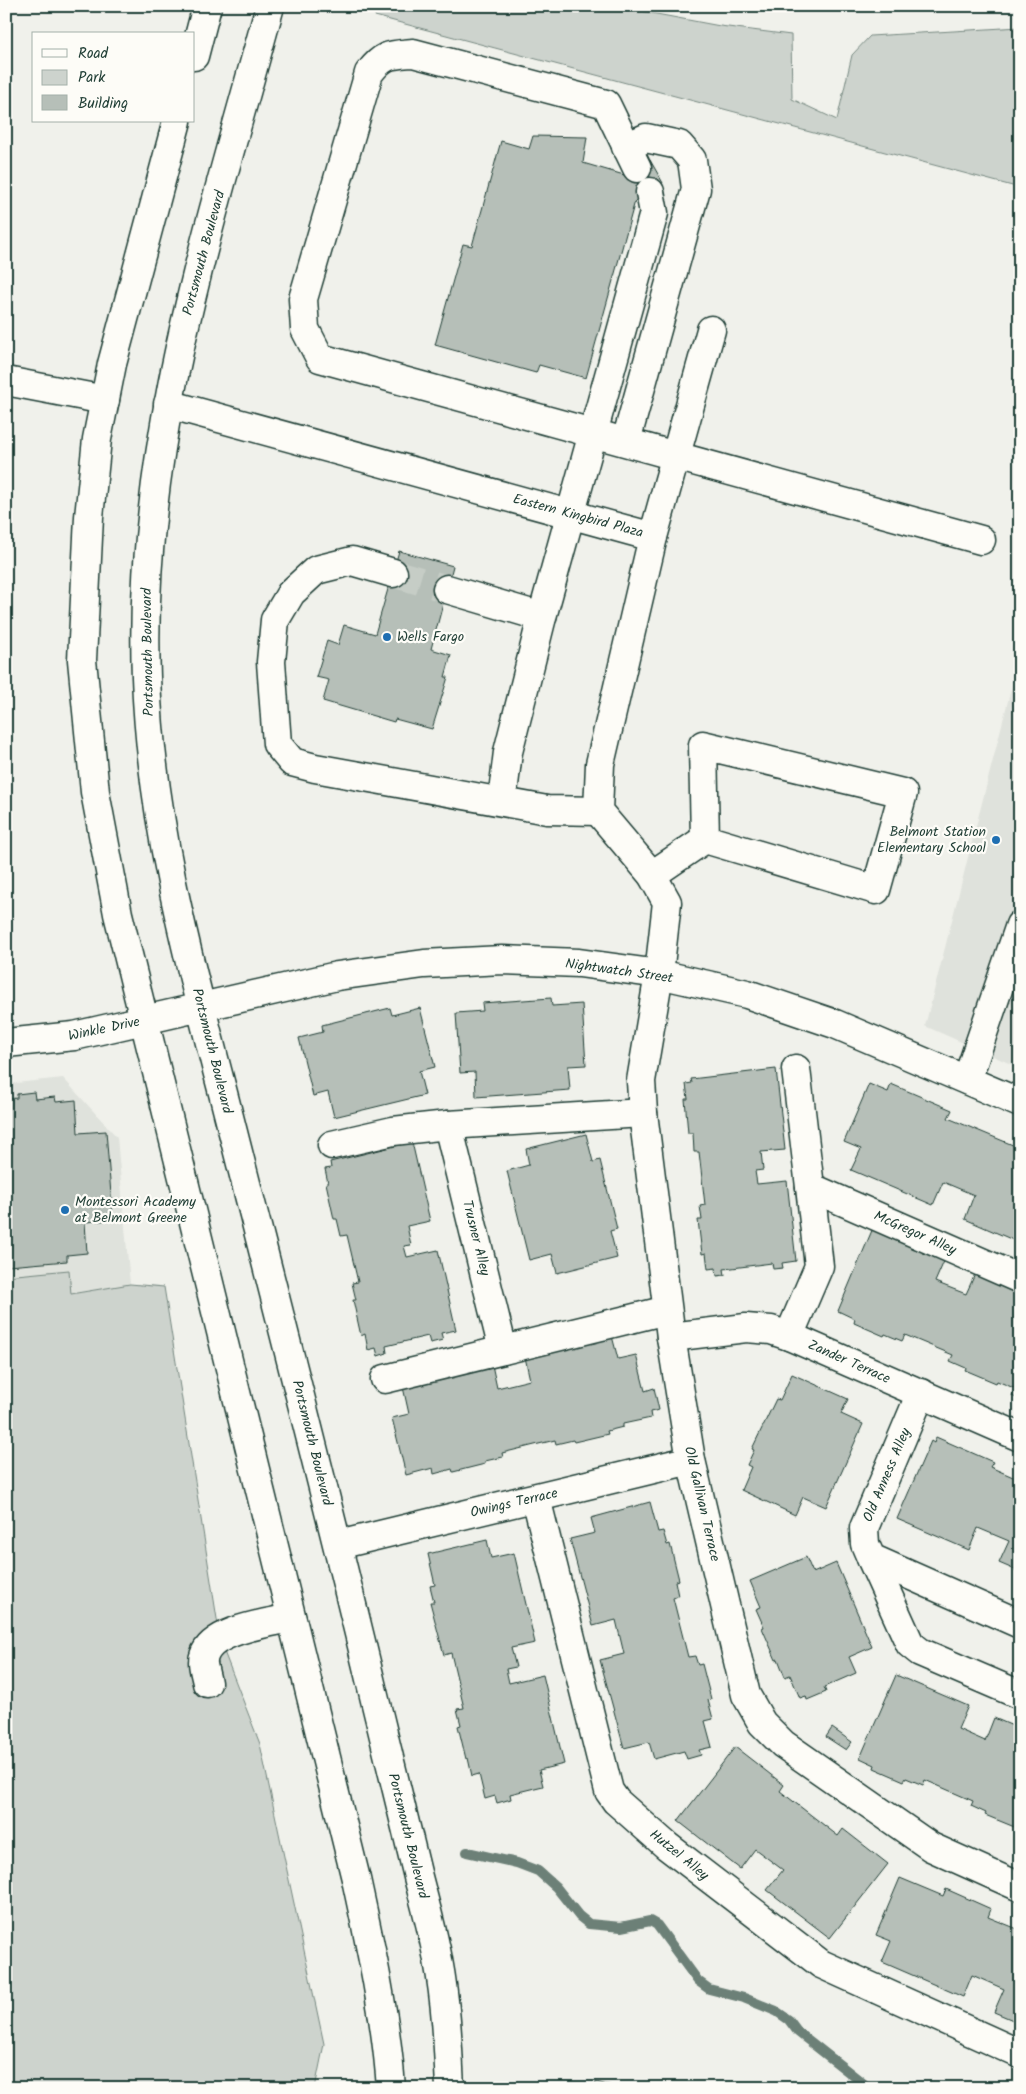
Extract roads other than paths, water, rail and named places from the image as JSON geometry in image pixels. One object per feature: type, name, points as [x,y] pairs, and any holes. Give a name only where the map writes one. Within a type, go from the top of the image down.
[{"type":"street","points":[[195,52],[207,6]]},
{"type":"street","name":"Portsmouth Boulevard","points":[[270,6],[181,336],[158,464],[150,533],[146,603],[146,684],[154,778],[163,843],[200,1006],[338,1545],[438,1960],[447,2034],[450,2088]]},
{"type":"street","points":[[626,442],[696,189],[692,160],[679,144],[646,138],[631,157],[606,104],[413,53],[394,54],[379,60],[369,73],[304,299],[305,329],[320,358],[981,540]]},
{"type":"street","points":[[176,122],[112,364],[97,439],[89,517],[82,660],[95,792],[118,914],[356,1879],[377,1975],[388,2049],[391,2088]]},
{"type":"street","points":[[502,801],[508,752],[542,617],[654,213],[650,192]]},
{"type":"street","points":[[653,537],[711,330]]},
{"type":"street","points":[[6,381],[105,400]]},
{"type":"street","name":"Eastern Kingbird Plaza","points":[[168,404],[653,537],[600,764],[598,811]]},
{"type":"street","points":[[393,573],[352,561],[316,570],[292,593],[275,620],[271,662],[277,744],[292,762],[315,768],[547,810],[598,811],[652,875],[667,902],[659,974]]},
{"type":"street","points":[[447,589],[542,617]]},
{"type":"street","points":[[703,744],[903,792],[876,890],[705,839],[703,744]]},
{"type":"street","points":[[652,875],[705,839]]},
{"type":"street","points":[[967,1080],[1020,925]]},
{"type":"street","name":"Nightwatch Street","points":[[200,1006],[337,976],[424,964],[502,960],[579,964],[659,974],[747,994],[835,1024],[1020,1103]]},
{"type":"street","name":"Old Gallivan Terrace","points":[[659,974],[641,1081],[643,1113],[667,1310],[691,1460],[746,1696],[762,1723],[783,1744],[931,1847],[1020,1887]]},
{"type":"street","name":"Winkle Drive","points":[[6,1043],[74,1036],[200,1006]]},
{"type":"street","points":[[789,1336],[819,1266],[796,1069]]},
{"type":"street","points":[[332,1145],[393,1131],[448,1125],[643,1113]]},
{"type":"street","name":"Trusner Alley","points":[[448,1125],[503,1350]]},
{"type":"street","name":"McGregor Alley","points":[[810,1187],[1020,1278]]},
{"type":"street","points":[[385,1379],[667,1310]]},
{"type":"street","name":"Zander Terrace","points":[[671,1337],[746,1328],[771,1330],[789,1336],[1020,1437]]},
{"type":"street","name":"Old Anness Alley","points":[[921,1393],[864,1528],[865,1544],[910,1644],[920,1652],[1020,1695]]},
{"type":"street","name":"Owings Terrace","points":[[338,1545],[691,1460]]},
{"type":"street","name":"Hutzel Alley","points":[[536,1498],[608,1791],[616,1801],[666,1846],[821,1964],[1020,2054]]},
{"type":"street","points":[[871,1558],[1020,1624]]},
{"type":"street","points":[[208,1684],[203,1658],[211,1644],[228,1634],[291,1618]]},
{"type":"waterway","points":[[467,1852],[517,1863],[538,1871],[556,1887],[579,1916],[589,1924],[621,1927],[650,1921],[657,1925],[698,1981],[709,1989],[744,1998],[776,2011],[789,2020],[798,2032],[869,2088]]},
{"type":"tunnel","points":[[393,573],[447,589]]},
{"type":"place","name":"Wells Fargo","points":[[387,637]]},
{"type":"place","name":"Belmont Station Elementary School","points":[[996,840]]},
{"type":"place","name":"Montessori Academy at Belmont Greene","points":[[65,1210]]}]
